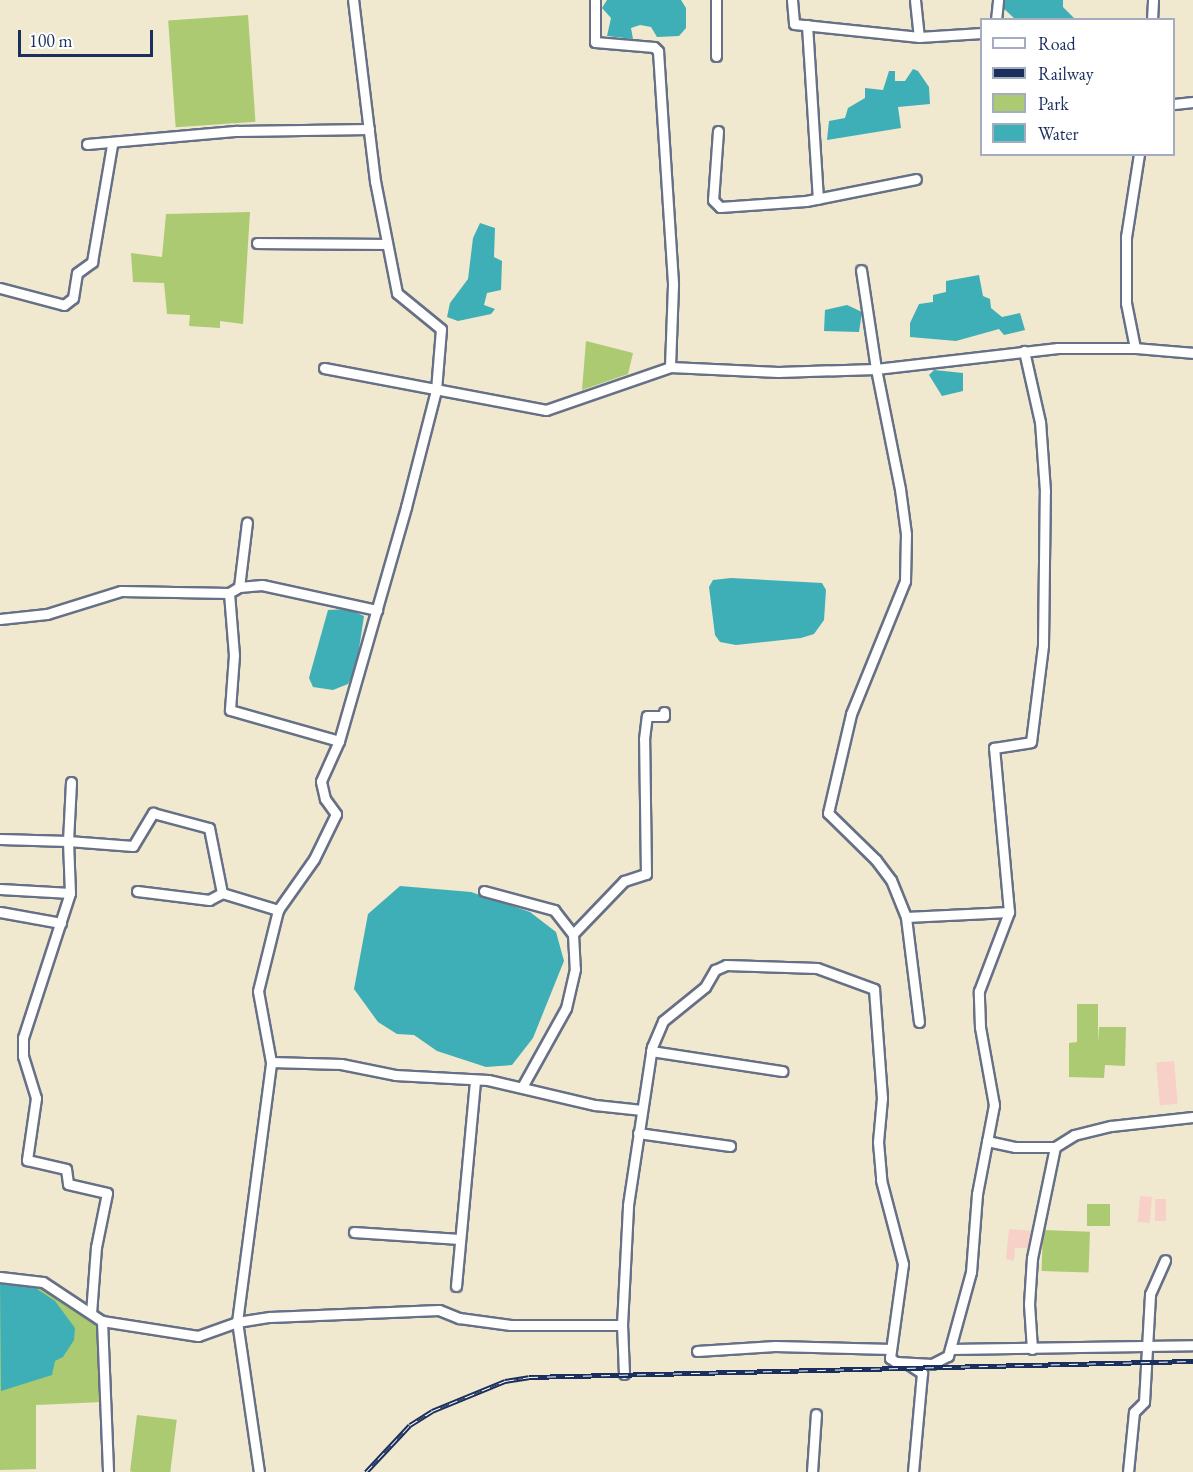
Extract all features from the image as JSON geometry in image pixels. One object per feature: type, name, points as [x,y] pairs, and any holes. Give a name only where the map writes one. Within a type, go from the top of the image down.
[{"type":"street","points":[[259,1472],[237,1322],[271,1062],[258,991],[278,910],[314,859],[336,814],[325,799],[321,781],[339,741],[436,390],[441,329],[399,296],[386,244],[369,129],[354,0]]},
{"type":"street","points":[[595,0],[595,42],[654,47],[658,51],[674,285],[670,367]]},
{"type":"street","points":[[716,0],[716,56]]},
{"type":"street","points":[[792,0],[791,23],[919,37],[980,33]]},
{"type":"street","points":[[915,0],[919,37]]},
{"type":"street","points":[[996,18],[998,0]]},
{"type":"street","points":[[1152,18],[1153,0]]},
{"type":"street","points":[[807,25],[818,198]]},
{"type":"street","points":[[1175,104],[1193,102]]},
{"type":"street","points":[[87,144],[112,145],[237,131],[369,129]]},
{"type":"street","points":[[718,131],[715,205],[818,198],[916,179]]},
{"type":"street","points":[[0,288],[64,305],[73,298],[77,273],[92,262],[112,145]]},
{"type":"street","points":[[1135,348],[1126,303],[1126,237],[1139,156]]},
{"type":"street","points":[[257,243],[386,244]]},
{"type":"street","points":[[861,270],[876,369],[900,489],[906,534],[905,581],[851,714],[828,813],[876,860],[891,880],[906,917],[919,1022]]},
{"type":"street","points":[[324,368],[546,410],[670,367],[778,372],[876,369],[1024,351],[1135,348],[1193,354]]},
{"type":"street","points":[[624,1374],[622,1324],[628,1205],[651,1051],[663,1021],[705,987],[715,969],[726,965],[817,968],[874,989],[882,1098],[878,1142],[881,1180],[903,1264],[891,1349],[892,1361],[932,1364],[948,1356],[971,1272],[976,1194],[994,1106],[980,1027],[980,991],[1009,912],[994,748],[1031,742],[1043,645],[1045,491],[1040,422],[1024,351]]},
{"type":"street","points":[[239,587],[247,522]]},
{"type":"street","points":[[0,619],[46,614],[121,591],[230,593],[239,587],[262,585],[377,610]]},
{"type":"street","points":[[230,593],[234,656],[230,710],[339,741]]},
{"type":"street","points":[[573,934],[624,881],[646,874],[644,739],[647,716],[664,716],[664,712]]},
{"type":"street","points":[[72,782],[68,841],[70,893],[23,1038],[23,1056],[36,1098],[27,1160],[62,1167],[68,1173],[68,1184],[107,1193],[96,1247],[91,1313]]},
{"type":"street","points":[[0,840],[68,841],[133,846],[153,813],[209,828],[222,893]]},
{"type":"street","points":[[0,889],[70,893]]},
{"type":"street","points":[[137,891],[208,900],[222,893],[278,910]]},
{"type":"street","points":[[484,891],[554,910],[573,934],[576,969],[566,1008],[522,1087]]},
{"type":"street","points":[[0,912],[61,923]]},
{"type":"street","points":[[906,917],[1009,912]]},
{"type":"street","points":[[651,1051],[782,1071]]},
{"type":"street","points":[[271,1062],[341,1064],[395,1075],[476,1080],[522,1087],[595,1105],[642,1110]]},
{"type":"street","points":[[456,1286],[476,1080]]},
{"type":"street","points":[[987,1142],[1014,1147],[1055,1147],[1074,1135],[1111,1126],[1193,1116]]},
{"type":"street","points":[[638,1133],[730,1146]]},
{"type":"street","points":[[1032,1349],[1029,1304],[1032,1258],[1055,1147]]},
{"type":"street","points":[[354,1232],[459,1239]]},
{"type":"street","points":[[1128,1472],[1134,1412],[1144,1402],[1150,1294],[1165,1260]]},
{"type":"street","points":[[0,1277],[43,1282],[102,1321],[198,1336],[237,1322],[318,1314],[347,1316],[439,1310],[459,1318],[512,1325],[622,1324]]},
{"type":"street","points":[[102,1321],[108,1472]]},
{"type":"street","points":[[950,1349],[1147,1349],[1193,1345]]},
{"type":"street","points":[[697,1351],[775,1346],[891,1349]]},
{"type":"street","points":[[906,1362],[922,1373],[913,1472]]},
{"type":"street","points":[[812,1472],[816,1414]]},
{"type":"shaded area","points":[[1174,1061],[1178,1104],[1160,1105],[1156,1063]]},
{"type":"shaded area","points":[[1140,1196],[1152,1197],[1150,1223],[1138,1222]]},
{"type":"shaded area","points":[[1155,1199],[1166,1199],[1166,1221],[1155,1221]]},
{"type":"shaded area","points":[[1009,1229],[1032,1231],[1030,1248],[1015,1248],[1014,1261],[1006,1259]]},
{"type":"green space","points":[[248,15],[255,122],[176,127],[168,21]]},
{"type":"green space","points":[[250,212],[243,324],[220,321],[220,328],[189,326],[190,315],[167,314],[164,283],[133,282],[131,253],[162,257],[166,214]]},
{"type":"green space","points":[[586,341],[633,353],[628,374],[582,390]]},
{"type":"green space","points":[[1077,1004],[1098,1004],[1098,1043],[1099,1027],[1126,1027],[1125,1066],[1105,1065],[1104,1078],[1069,1077],[1069,1043],[1077,1042]]},
{"type":"green space","points":[[1087,1204],[1110,1204],[1110,1226],[1087,1226]]},
{"type":"green space","points":[[1043,1230],[1090,1232],[1089,1273],[1042,1271]]},
{"type":"green space","points":[[0,1279],[36,1284],[58,1295],[92,1319],[98,1328],[102,1402],[36,1405],[36,1469],[0,1470]]},
{"type":"green space","points":[[137,1415],[177,1420],[170,1472],[130,1472]]},
{"type":"water","points":[[607,0],[681,0],[686,8],[686,28],[679,36],[657,37],[651,27],[640,25],[631,28],[633,39],[607,36],[611,18],[602,8]]},
{"type":"water","points":[[1000,0],[1063,0],[1063,7],[1074,18],[1014,18],[1000,5]]},
{"type":"water","points":[[913,69],[918,71],[929,87],[930,104],[898,107],[901,128],[827,140],[829,121],[845,118],[848,108],[865,98],[865,88],[883,90],[889,71],[895,71],[895,81],[905,81]]},
{"type":"water","points":[[480,223],[495,228],[494,257],[502,261],[501,290],[487,293],[484,305],[495,309],[491,314],[458,321],[447,317],[450,303],[468,279],[473,238]]},
{"type":"water","points":[[979,275],[983,296],[990,299],[991,308],[1002,317],[1020,313],[1025,330],[1004,335],[999,329],[956,341],[910,337],[910,323],[919,304],[933,302],[933,295],[946,292],[946,281]]},
{"type":"water","points":[[847,305],[862,312],[859,332],[824,331],[825,310]]},
{"type":"water","points":[[934,370],[963,373],[963,391],[942,396],[929,375]]},
{"type":"water","points":[[731,578],[822,583],[826,590],[824,620],[814,634],[801,638],[736,645],[720,642],[715,635],[709,587],[713,580]]},
{"type":"water","points":[[348,609],[364,616],[356,669],[348,684],[333,690],[313,687],[309,678],[328,610]]},
{"type":"water","points":[[400,886],[471,892],[530,912],[556,932],[564,961],[533,1038],[512,1065],[486,1067],[437,1051],[414,1035],[397,1034],[378,1022],[354,989],[368,914]]},
{"type":"water","points":[[0,1282],[34,1287],[55,1301],[75,1328],[74,1340],[63,1357],[55,1361],[52,1375],[1,1391]]},
{"type":"railway","points":[[366,1472],[410,1425],[432,1411],[505,1381],[529,1377],[1193,1361]]}]
